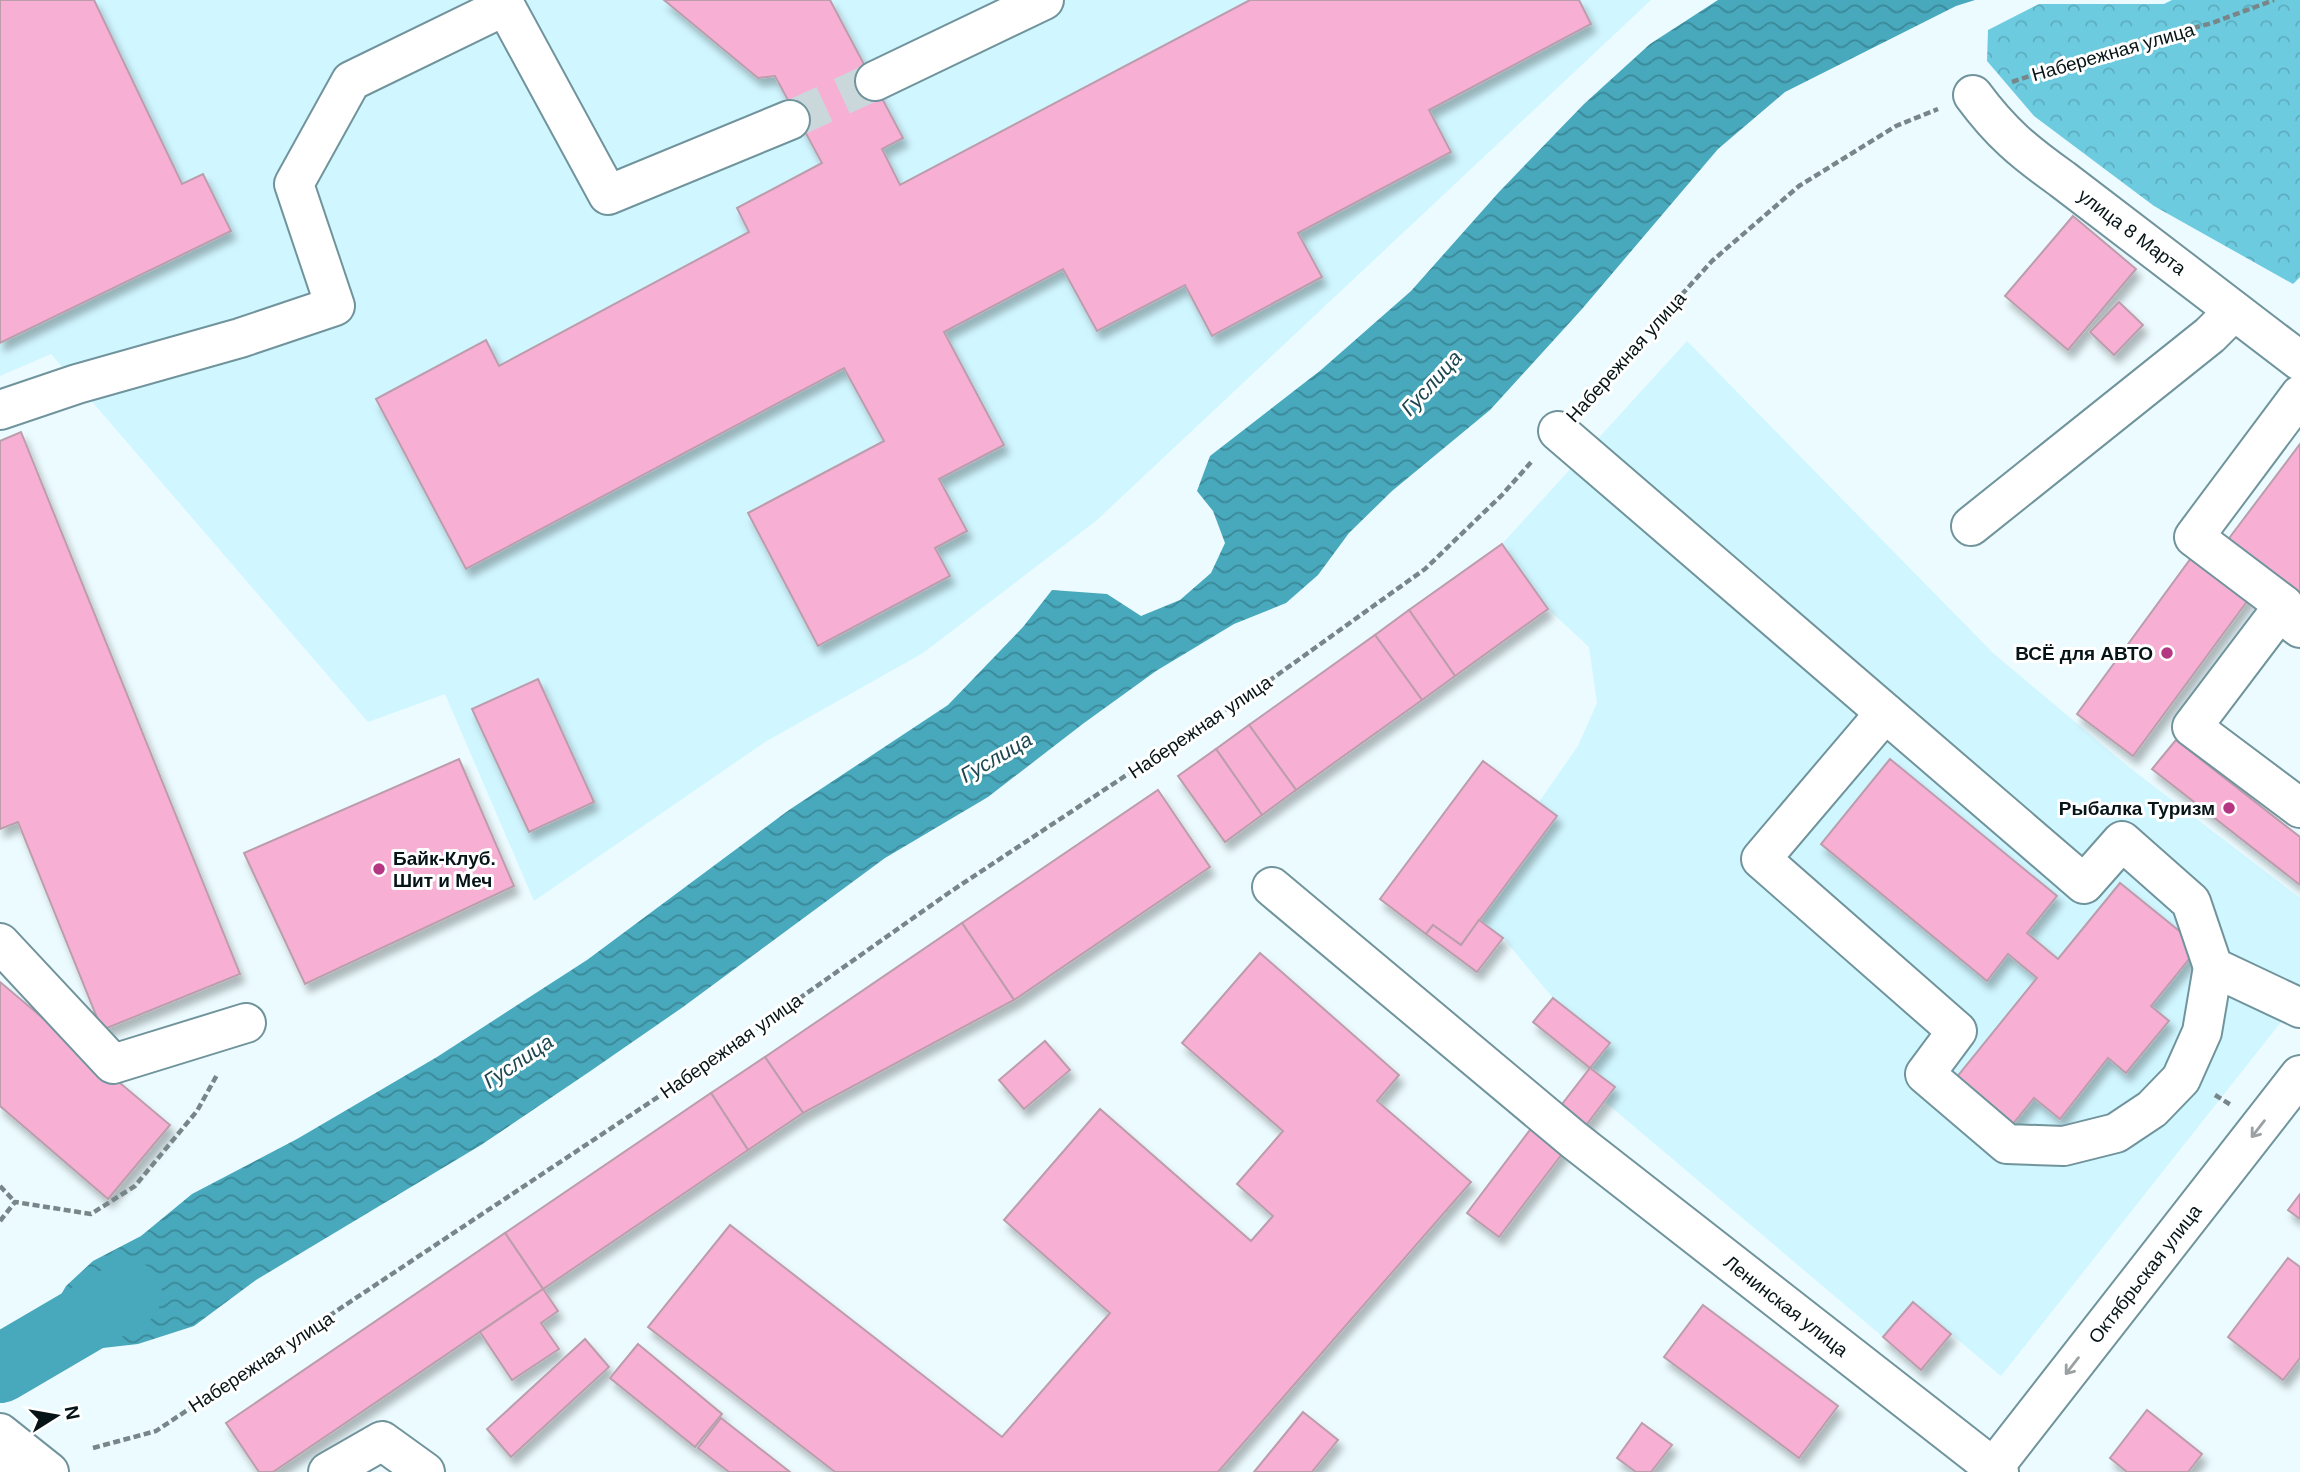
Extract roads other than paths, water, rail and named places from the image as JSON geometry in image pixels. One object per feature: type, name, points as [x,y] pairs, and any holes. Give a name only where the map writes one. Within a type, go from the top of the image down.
[{"type":"street","points":[[875,82],[1044,0]]},
{"type":"street","points":[[0,410],[77,384],[240,338],[335,306],[294,184],[351,81],[503,3],[608,195],[790,120]]},
{"type":"street","name":"улица 8 Марта","points":[[1973,95],[1990,118],[2023,152],[2234,311],[2295,349]]},
{"type":"street","points":[[1971,526],[2210,335],[2234,311]]},
{"type":"street","points":[[2300,395],[2194,537],[2284,605],[2289,620],[2192,727],[2300,808]]},
{"type":"street","points":[[1558,431],[2084,884],[2122,841],[2191,902],[2213,967],[2202,1032],[2181,1079],[2152,1109],[2116,1133],[2064,1146],[2007,1144],[1925,1074],[1957,1031],[1761,859],[1885,713]]},
{"type":"street","name":"Ленинская улица","points":[[1272,887],[1574,1140],[1994,1471]]},
{"type":"street","points":[[0,943],[113,1064],[246,1023]]},
{"type":"street","points":[[2213,967],[2300,1008]]},
{"type":"street","name":"Октябрьская улица","points":[[1994,1471],[2300,1075]]},
{"type":"street","points":[[328,1472],[382,1441],[425,1472]]},
{"type":"street","points":[[2,1452],[49,1472]]},
{"type":"water","points":[[1718,0],[1975,0],[1956,6],[1785,92],[1718,149],[1582,309],[1490,410],[1392,491],[1349,533],[1318,575],[1286,603],[1234,624],[1156,671],[988,797],[885,858],[683,1007],[589,1072],[481,1145],[256,1280],[194,1326],[138,1344],[76,1351],[35,1340],[66,1286],[93,1261],[141,1236],[192,1194],[297,1139],[437,1057],[587,960],[789,810],[948,705],[1023,627],[1052,590],[1107,594],[1141,616],[1180,600],[1211,573],[1225,543],[1213,511],[1197,491],[1210,456],[1321,370],[1411,291],[1499,192],[1584,104],[1650,44]]},
{"type":"waterway","name":"Гуслица","points":[[0,1369],[128,1294]]},
{"type":"tunnel","points":[[790,120],[875,81]]},
{"type":"place","name":"ВСЁ для АВТО","points":[[2167,653]]},
{"type":"place","name":"Рыбалка Туризм","points":[[2229,808]]},
{"type":"place","name":"Байк-Клуб. Шит и Меч","points":[[379,869]]}]
